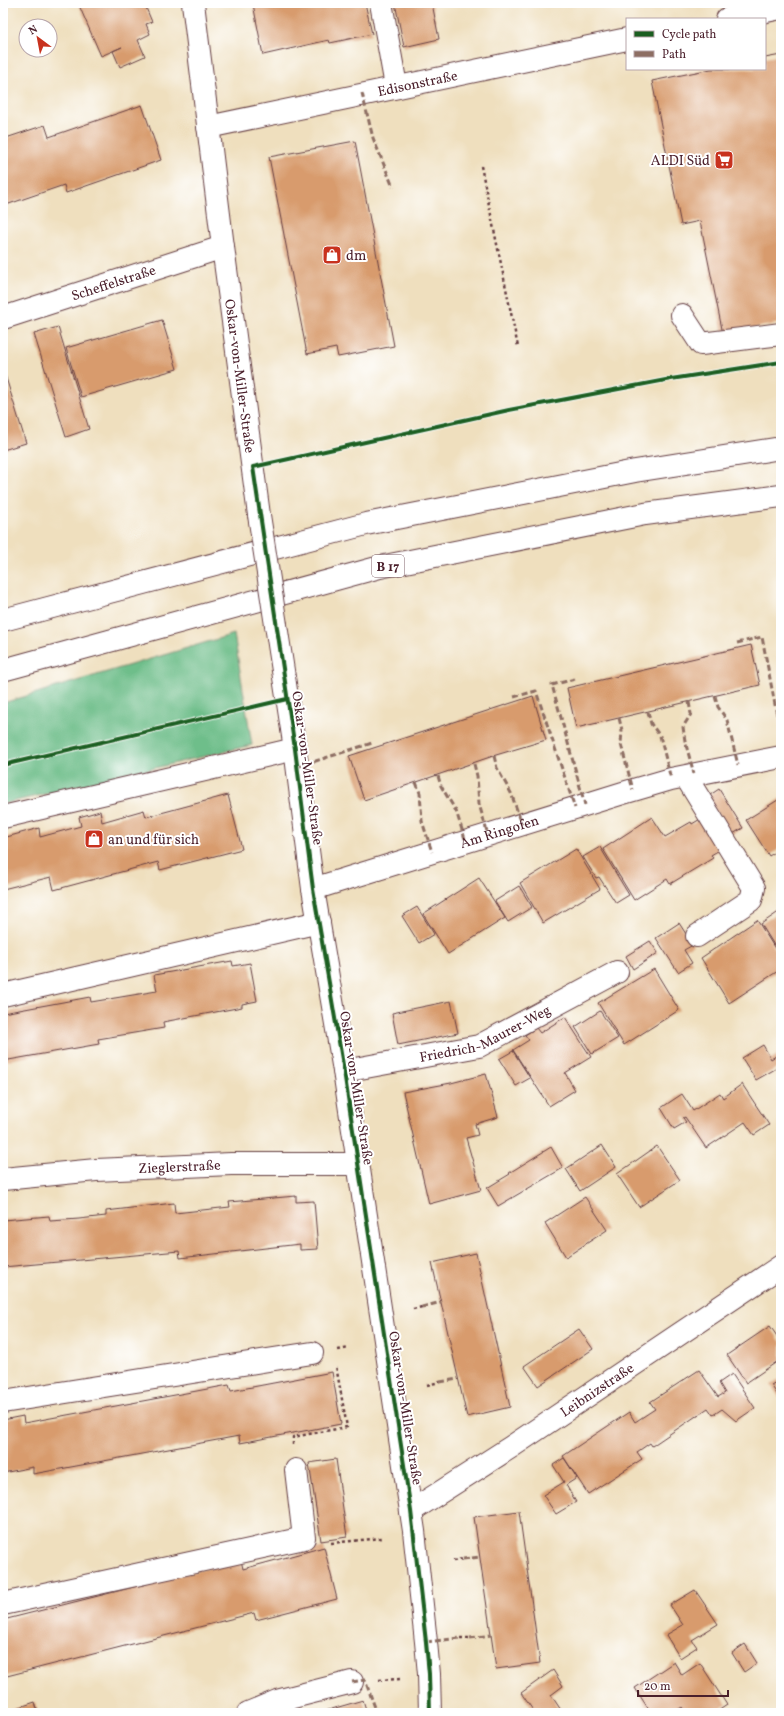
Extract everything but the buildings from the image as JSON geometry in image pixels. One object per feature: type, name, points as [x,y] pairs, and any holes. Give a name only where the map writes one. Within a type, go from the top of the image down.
[{"type":"main road","name":"Oskar-von-Miller-Straße","points":[[193,3],[223,247],[259,515],[295,749],[313,889],[344,1071],[411,1511],[426,1642],[430,1713]]},
{"type":"main road","points":[[380,3],[396,86]]},
{"type":"main road","points":[[732,18],[781,8]]},
{"type":"main road","name":"Edisonstraße","points":[[208,127],[626,38]]},
{"type":"main road","name":"Scheffelstraße","points":[[3,318],[223,247]]},
{"type":"main road","points":[[682,315],[702,344],[781,334]]},
{"type":"main road","points":[[3,620],[366,524],[635,471],[781,448]]},
{"type":"main road","name":"B 17","points":[[3,670],[380,568],[645,514],[781,496]]},
{"type":"main road","name":"Oskar-von-Miller-Straße","points":[[3,817],[295,749]]},
{"type":"main road","name":"Am Ringofen","points":[[313,889],[623,793],[686,776],[781,757]]},
{"type":"main road","points":[[686,776],[754,888],[751,900],[697,936]]},
{"type":"main road","points":[[3,995],[319,922]]},
{"type":"main road","name":"Friedrich-Maurer-Weg","points":[[344,1071],[480,1046],[617,972]]},
{"type":"main road","name":"Zieglerstraße","points":[[3,1179],[96,1170],[231,1164],[358,1164]]},
{"type":"main road","name":"Leibnizstraße","points":[[411,1511],[511,1447],[781,1266]]},
{"type":"main road","points":[[3,1402],[312,1354]]},
{"type":"main road","points":[[3,1604],[304,1538],[296,1470]]},
{"type":"main road","points":[[248,1713],[277,1700],[362,1681]]},
{"type":"path","points":[[481,166],[518,347]]},
{"type":"path","points":[[413,1309],[422,1307]]},
{"type":"path","points":[[333,1350],[349,1348]]},
{"type":"path","points":[[296,1470],[292,1437],[348,1427],[336,1366]]},
{"type":"path","points":[[427,1385],[440,1382]]},
{"type":"path","points":[[349,1541],[382,1538]]},
{"type":"path","points":[[453,1561],[463,1559]]},
{"type":"path","points":[[460,1638],[470,1638]]},
{"type":"path","points":[[362,1681],[400,1679]]},
{"type":"green space","points":[[234,634],[252,745],[3,804],[3,703]]},
{"type":"marked path","points":[[362,93],[373,138],[393,187]]},
{"type":"marked path","points":[[737,643],[762,637],[781,736]]},
{"type":"marked path","points":[[575,679],[552,685],[585,805]]},
{"type":"marked path","points":[[514,697],[536,691],[575,808]]},
{"type":"marked path","points":[[715,696],[718,707],[727,720],[738,765]]},
{"type":"marked path","points":[[689,702],[691,714],[683,727],[685,741],[694,774]]},
{"type":"marked path","points":[[648,712],[651,724],[660,736],[671,779]]},
{"type":"marked path","points":[[619,718],[622,730],[621,744],[633,790]]},
{"type":"marked path","points":[[297,767],[372,743]]},
{"type":"marked path","points":[[494,756],[497,768],[511,793],[522,824]]},
{"type":"marked path","points":[[474,764],[477,776],[479,804],[488,835]]},
{"type":"marked path","points":[[438,776],[441,786],[456,811],[466,842]]},
{"type":"marked path","points":[[416,782],[420,793],[422,821],[432,852]]},
{"type":"marked path","points":[[422,1307],[441,1302]]},
{"type":"marked path","points":[[440,1382],[458,1379]]},
{"type":"marked path","points":[[463,1559],[480,1557]]},
{"type":"marked path","points":[[470,1638],[491,1635]]},
{"type":"marked path","points":[[426,1642],[460,1638]]},
{"type":"marked path","points":[[352,1682],[365,1680],[377,1713]]},
{"type":"cycle path","points":[[430,1713],[426,1642],[411,1511],[344,1071],[313,889],[295,749],[253,467],[509,410],[671,379],[781,362]]},
{"type":"cycle path","points":[[3,765],[287,699]]},
{"type":"place","name":"ALDI Süd","points":[[724,160]]},
{"type":"place","name":"dm","points":[[332,255]]},
{"type":"place","name":"an und für sich","points":[[94,839]]}]
